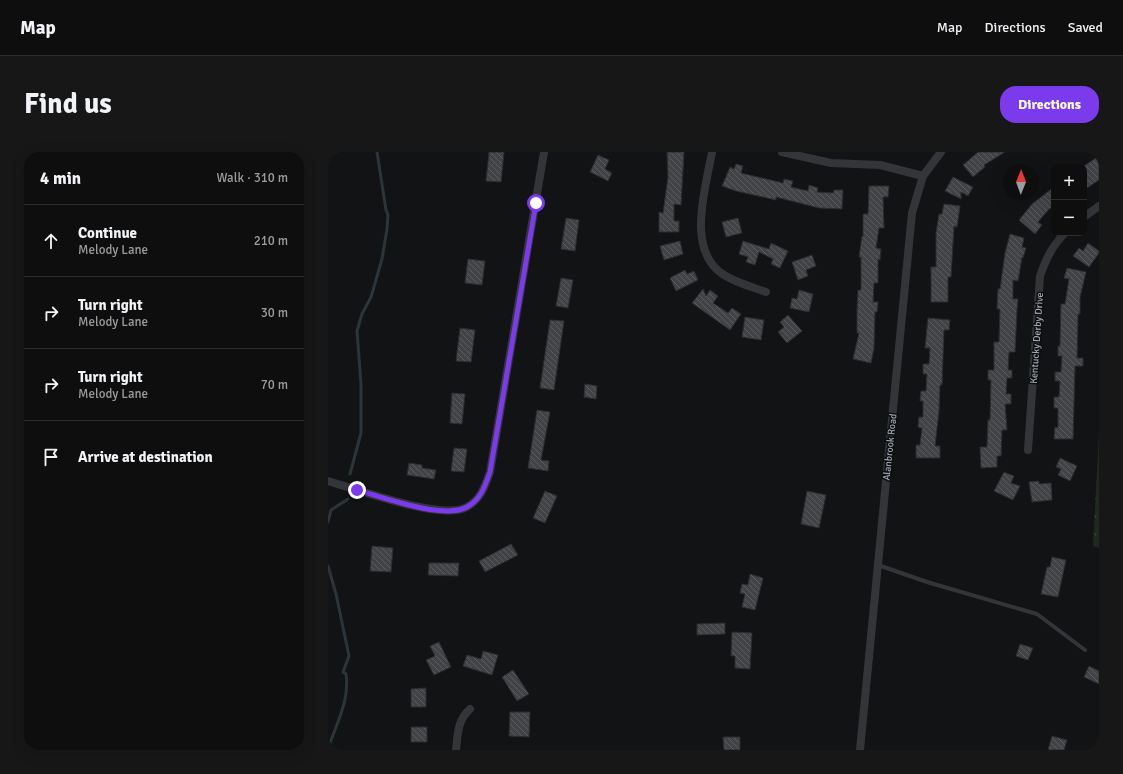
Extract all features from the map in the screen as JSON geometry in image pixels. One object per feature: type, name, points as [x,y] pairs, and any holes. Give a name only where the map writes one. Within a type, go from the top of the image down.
[{"type":"street","points":[[328,481],[432,510],[452,511],[466,507],[478,498],[483,491],[490,472],[493,457],[544,152]]},
{"type":"street","points":[[712,152],[700,222],[703,248],[712,263],[723,274],[766,292]]},
{"type":"street","points":[[782,152],[830,163],[880,165],[923,176]]},
{"type":"street","name":"Alanbrook Road","points":[[860,750],[912,213],[923,176],[941,152]]},
{"type":"street","points":[[1087,215],[1099,206]]},
{"type":"street","name":"Kentucky Derby Drive","points":[[1028,450],[1040,276],[1046,257],[1062,236]]},
{"type":"street","points":[[456,750],[458,727],[461,719],[470,709]]},
{"type":"lane","points":[[878,565],[927,582],[1037,614],[1085,650]]},
{"type":"green space","points":[[1099,433],[1099,548],[1093,546]]},
{"type":"building","points":[[489,152],[504,152],[501,182],[486,181]]},
{"type":"building","points":[[667,152],[684,152],[681,205],[674,204],[674,221],[679,221],[679,232],[659,232],[659,212],[663,213],[668,177]]},
{"type":"building","points":[[978,152],[1005,152],[984,165],[985,167],[973,177],[963,165]]},
{"type":"building","points":[[598,155],[609,160],[605,169],[612,173],[608,181],[590,172]]},
{"type":"building","points":[[1099,156],[1099,180],[1087,188],[1087,164]]},
{"type":"building","points":[[736,164],[743,166],[741,173],[783,183],[784,179],[793,181],[791,187],[808,191],[809,185],[818,188],[817,192],[833,193],[834,190],[843,190],[842,209],[819,208],[776,197],[776,200],[736,191],[722,186],[730,167],[734,169]]},
{"type":"building","points":[[953,177],[973,187],[968,196],[961,192],[961,199],[945,191]]},
{"type":"building","points":[[869,186],[889,186],[888,197],[883,197],[884,228],[879,228],[876,248],[881,249],[880,260],[878,259],[878,283],[874,283],[873,302],[878,302],[877,312],[875,312],[874,348],[871,363],[853,359],[859,333],[857,333],[857,311],[858,290],[861,290],[861,257],[859,257],[862,236],[863,237],[863,214],[868,214]]},
{"type":"building","points":[[1051,189],[1051,209],[1050,208],[1038,222],[1042,225],[1035,234],[1019,220],[1032,204]]},
{"type":"building","points":[[944,204],[960,206],[957,227],[954,226],[951,277],[948,277],[948,302],[931,302],[931,267],[936,267],[936,233],[939,214],[942,214]]},
{"type":"building","points":[[566,218],[579,220],[575,251],[561,249]]},
{"type":"building","points":[[738,218],[742,233],[726,237],[722,222]]},
{"type":"building","points":[[1010,234],[1024,238],[1022,247],[1026,248],[1023,258],[1022,257],[1018,281],[1013,280],[1013,299],[1018,299],[1015,352],[1009,352],[1008,370],[1012,370],[1012,378],[1007,378],[1006,394],[1011,394],[1011,404],[1005,404],[1007,430],[1002,430],[1001,456],[997,456],[997,467],[981,468],[980,447],[987,447],[988,420],[990,420],[991,380],[988,380],[988,370],[994,370],[994,342],[999,342],[1000,309],[997,309],[998,289],[1000,289],[1005,253]]},
{"type":"building","points":[[680,241],[683,254],[664,260],[660,246]]},
{"type":"building","points":[[743,241],[769,249],[771,243],[788,251],[780,268],[771,264],[773,259],[759,252],[755,265],[746,262],[748,257],[739,254]]},
{"type":"building","points":[[1088,243],[1099,251],[1089,267],[1073,256],[1079,248],[1083,251]]},
{"type":"building","points":[[812,255],[816,266],[806,270],[808,276],[798,280],[792,262]]},
{"type":"building","points":[[468,259],[485,261],[482,285],[465,283]]},
{"type":"building","points":[[1067,268],[1086,272],[1080,297],[1080,314],[1078,314],[1077,358],[1083,358],[1083,366],[1075,366],[1073,439],[1054,439],[1055,427],[1058,428],[1058,408],[1054,408],[1054,397],[1059,397],[1060,381],[1055,381],[1055,372],[1061,372],[1062,356],[1058,356],[1058,346],[1060,346],[1061,304],[1065,304],[1069,279],[1064,278]]},
{"type":"building","points":[[685,270],[687,274],[694,271],[698,280],[676,291],[670,278]]},
{"type":"building","points":[[561,278],[573,280],[568,308],[556,306]]},
{"type":"building","points":[[703,289],[706,296],[710,290],[718,296],[713,303],[728,313],[732,308],[741,314],[730,330],[692,303]]},
{"type":"building","points":[[799,290],[813,294],[809,312],[790,308],[792,298],[797,299]]},
{"type":"building","points":[[788,315],[802,331],[787,343],[778,332],[784,327],[780,322]]},
{"type":"building","points":[[745,317],[764,320],[761,340],[742,337]]},
{"type":"building","points":[[928,318],[950,320],[949,330],[944,330],[942,385],[940,385],[935,446],[940,446],[940,458],[916,458],[916,445],[920,445],[922,428],[918,427],[919,417],[923,417],[923,401],[920,401],[921,391],[926,391],[927,374],[923,374],[923,364],[929,364],[930,348],[925,348]]},
{"type":"building","points":[[550,320],[564,321],[554,390],[540,388]]},
{"type":"building","points":[[460,328],[475,330],[471,362],[456,361]]},
{"type":"building","points":[[585,384],[597,386],[596,399],[584,397]]},
{"type":"building","points":[[452,393],[465,394],[462,424],[450,423]]},
{"type":"building","points":[[537,410],[550,412],[541,460],[549,461],[548,471],[528,468]]},
{"type":"building","points":[[454,448],[467,449],[464,472],[451,471]]},
{"type":"building","points":[[1060,458],[1077,466],[1070,481],[1058,475],[1061,469],[1056,467]]},
{"type":"building","points":[[409,463],[422,465],[422,468],[436,470],[434,479],[407,475]]},
{"type":"building","points":[[1004,472],[1014,476],[1011,483],[1020,486],[1013,500],[994,491]]},
{"type":"building","points":[[1039,481],[1039,484],[1051,483],[1052,500],[1032,502],[1029,482]]},
{"type":"building","points":[[545,491],[557,496],[545,523],[533,518]]},
{"type":"building","points":[[807,491],[826,495],[819,528],[801,524]]},
{"type":"building","points":[[511,544],[518,555],[485,572],[479,561]]},
{"type":"building","points":[[372,546],[393,548],[391,572],[370,571]]},
{"type":"building","points":[[1052,557],[1066,560],[1058,597],[1041,594],[1047,567],[1050,567]]},
{"type":"building","points":[[429,563],[459,563],[458,576],[428,575]]},
{"type":"building","points":[[750,574],[763,578],[755,610],[742,607],[745,594],[740,593],[742,584],[748,585]]},
{"type":"building","points":[[725,623],[725,634],[697,635],[697,624]]},
{"type":"building","points":[[732,632],[752,633],[750,669],[735,668],[735,656],[731,656]]},
{"type":"building","points":[[439,642],[451,667],[434,675],[426,660],[435,656],[430,646]]},
{"type":"building","points":[[1020,644],[1033,648],[1028,660],[1016,656]]},
{"type":"building","points":[[483,651],[498,655],[492,675],[463,666],[467,655],[481,659]]},
{"type":"building","points":[[1089,666],[1099,671],[1099,684],[1084,677]]},
{"type":"building","points":[[513,670],[529,694],[517,701],[502,677]]},
{"type":"building","points":[[426,688],[426,707],[411,707],[411,689]]},
{"type":"building","points":[[510,712],[530,712],[529,737],[509,736]]},
{"type":"building","points":[[411,727],[427,727],[427,742],[411,742]]},
{"type":"building","points":[[1052,736],[1067,740],[1064,750],[1048,750]]},
{"type":"building","points":[[723,737],[740,737],[740,750],[724,750]]},
{"type":"waterway","points":[[350,474],[361,433],[361,384],[357,331],[362,314],[371,297],[382,259],[387,229],[388,215],[377,152]]},
{"type":"waterway","points":[[328,522],[331,510],[348,499]]},
{"type":"waterway","points":[[328,566],[336,594],[349,656],[343,672],[346,674],[347,684],[342,712],[328,749]]},
{"type":"route","points":[[357,490],[432,510],[452,511],[466,507],[478,498],[483,491],[490,472],[501,412],[514,323],[536,203]]}]
